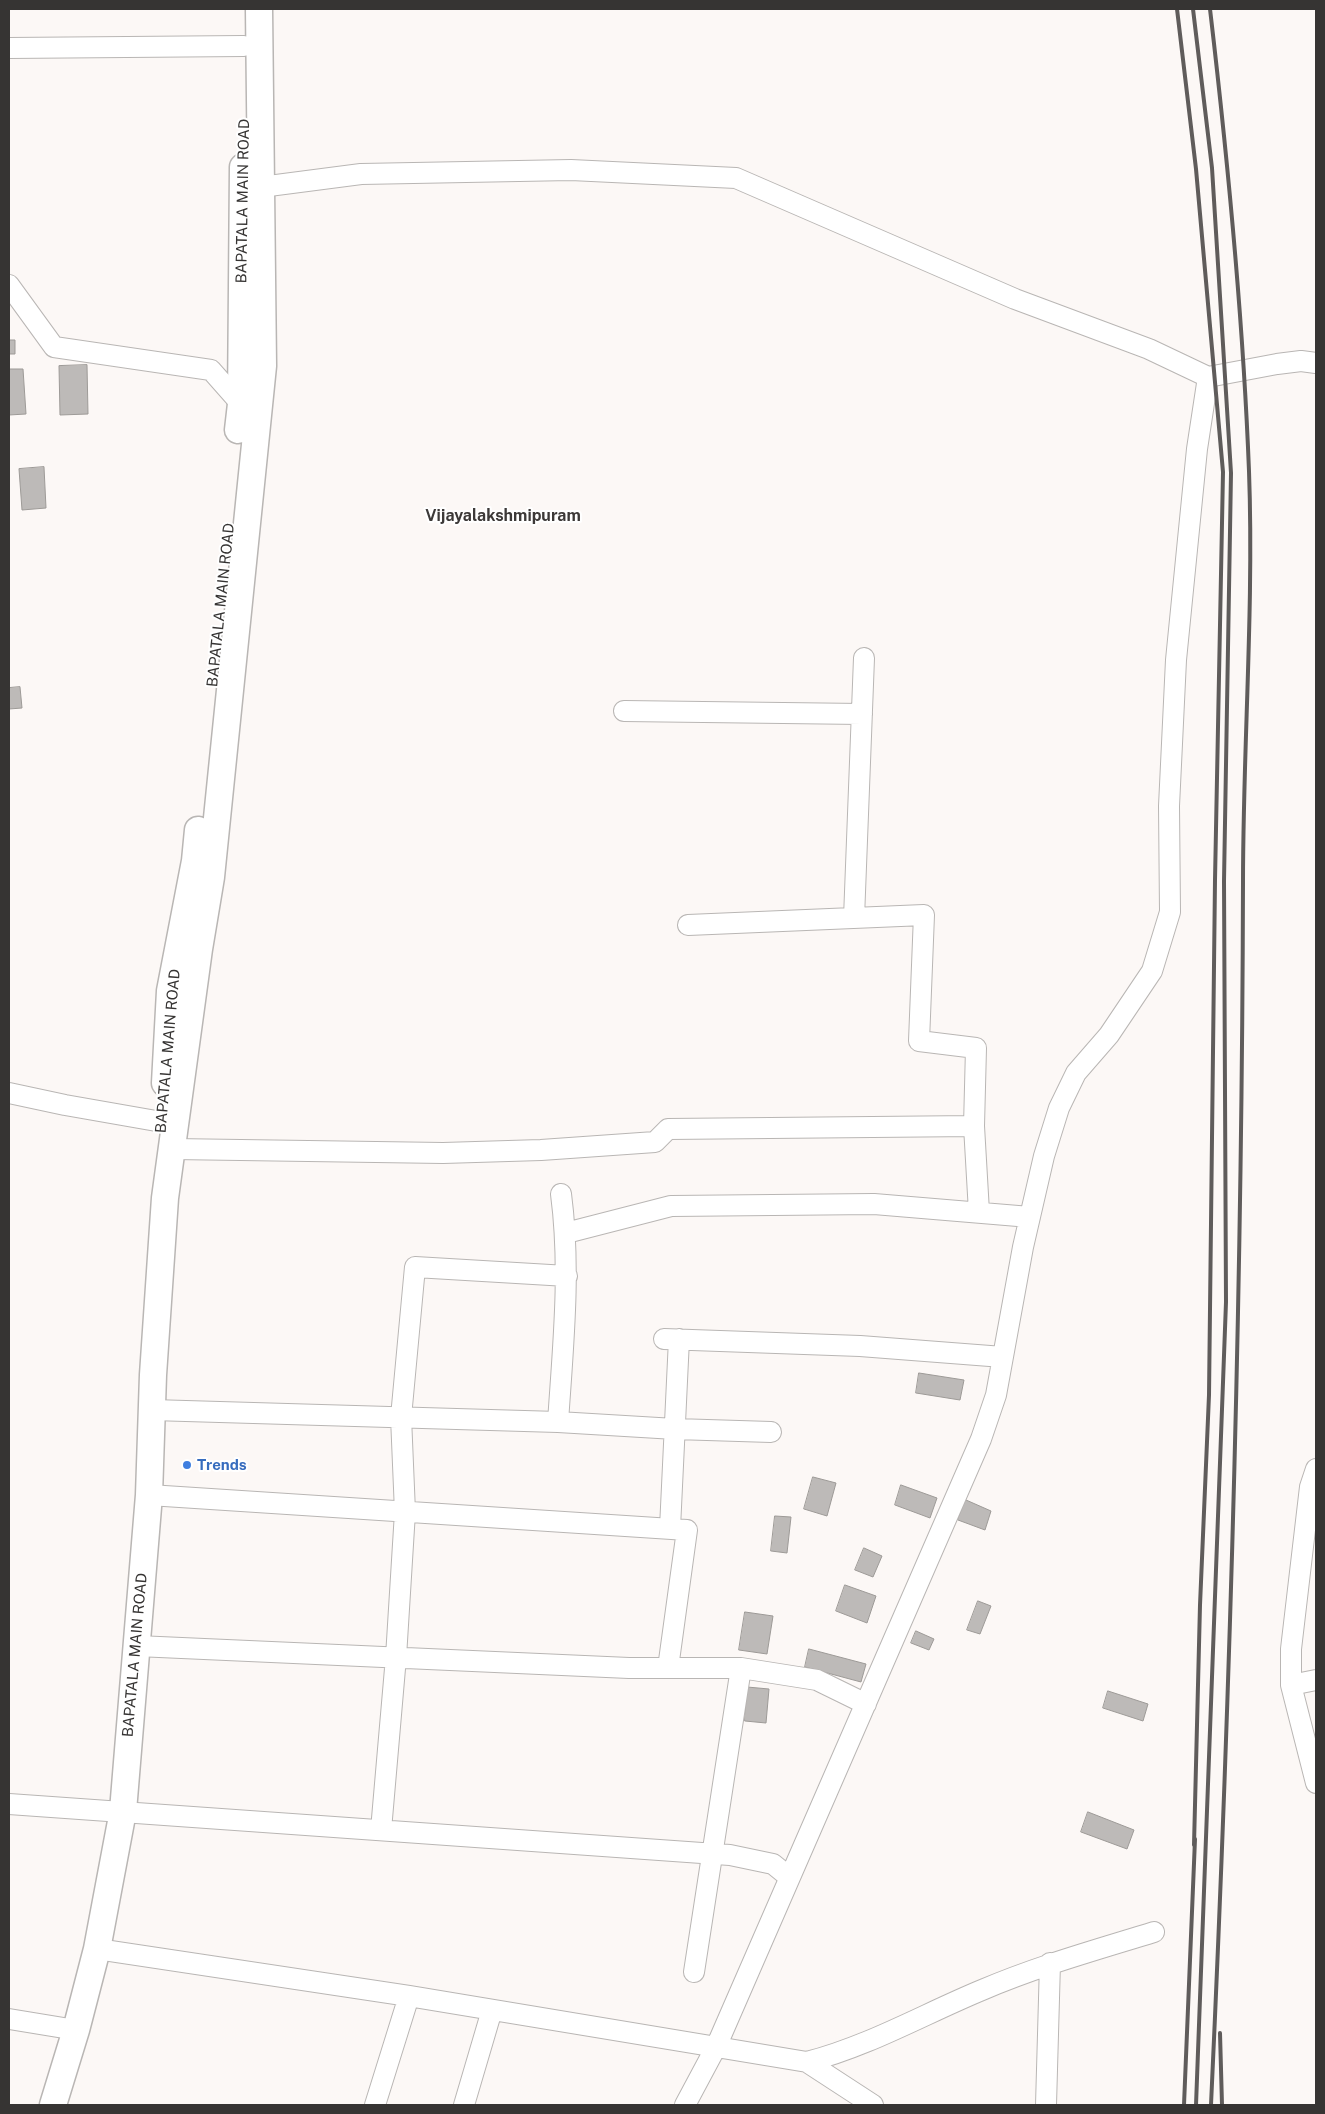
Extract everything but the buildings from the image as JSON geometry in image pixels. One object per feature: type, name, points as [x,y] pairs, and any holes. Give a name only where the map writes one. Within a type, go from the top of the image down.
[{"type":"main road","name":"BAPATALA MAIN ROAD","points":[[53,2105],[76,2030],[97,1950],[123,1811],[149,1495],[152,1410],[166,1198],[173,1149],[169,1121],[170,992],[195,861],[241,404],[244,9]]},
{"type":"main road","name":"BAPATALA MAIN ROAD","points":[[166,1198],[159,1169],[198,959],[211,877],[262,366],[260,9]]},
{"type":"street","points":[[9,48],[244,46]]},
{"type":"street","points":[[261,187],[361,174],[571,170],[736,178],[1015,299],[1149,349],[1208,377],[1276,364],[1301,361],[1316,363]]},
{"type":"street","points":[[9,285],[54,347],[211,370],[241,404]]},
{"type":"street","points":[[685,2105],[716,2047],[981,1439],[996,1395],[1030,1217],[1044,1156],[1059,1108],[1076,1074],[1109,1035],[1152,971],[1170,912],[1169,806],[1176,660],[1197,449],[1208,377]]},
{"type":"street","points":[[854,918],[864,658]]},
{"type":"street","points":[[624,712],[862,714]]},
{"type":"street","points":[[688,925],[924,914],[919,1041],[976,1048],[974,1126],[979,1212]]},
{"type":"street","points":[[9,1093],[65,1106],[169,1121]]},
{"type":"street","points":[[173,1149],[443,1153],[541,1150],[656,1142],[668,1129],[974,1126]]},
{"type":"street","points":[[558,1422],[567,1276],[566,1233],[561,1194]]},
{"type":"street","points":[[566,1233],[672,1206],[874,1204],[1030,1217]]},
{"type":"street","points":[[381,1830],[396,1658],[405,1512],[401,1417],[415,1267],[567,1276]]},
{"type":"street","points":[[670,1528],[675,1429],[671,1338],[860,1346],[1003,1357]]},
{"type":"street","points":[[152,1410],[558,1422],[675,1429],[771,1432]]},
{"type":"street","points":[[1316,1469],[1308,1497],[1291,1649],[1291,1685],[1316,1783]]},
{"type":"street","points":[[149,1495],[687,1530],[668,1668]]},
{"type":"street","points":[[137,1646],[668,1668],[742,1668],[817,1680],[866,1704]]},
{"type":"street","points":[[694,1972],[742,1668]]},
{"type":"street","points":[[1291,1685],[1316,1680]]},
{"type":"street","points":[[9,1804],[730,1855],[773,1864],[789,1877]]},
{"type":"street","points":[[807,2062],[855,2047],[982,1990],[1050,1962],[1154,1932]]},
{"type":"street","points":[[97,1950],[409,1996],[807,2062],[873,2105]]},
{"type":"street","points":[[1046,2105],[1050,1962]]},
{"type":"street","points":[[375,2105],[409,1996]]},
{"type":"street","points":[[464,2105],[492,2010]]},
{"type":"street","points":[[9,2019],[76,2030]]},
{"type":"railway","points":[[1177,9],[1196,169],[1223,472],[1215,880],[1209,1395],[1200,1605],[1194,1845]]},
{"type":"railway","points":[[1193,9],[1212,168],[1231,473],[1224,881],[1226,1302],[1196,2105]]},
{"type":"railway","points":[[1210,9],[1229,182],[1239,297],[1250,522],[1243,831],[1240,1188],[1234,1494],[1224,1800],[1211,2105]]},
{"type":"railway","points":[[1184,2105],[1195,1839]]},
{"type":"railway","points":[[1220,2033],[1222,2105]]},
{"type":"place","name":"Trends","points":[[187,1465]]},
{"type":"district","name":"Vijayalakshmipuram","points":[[503,516]]}]
